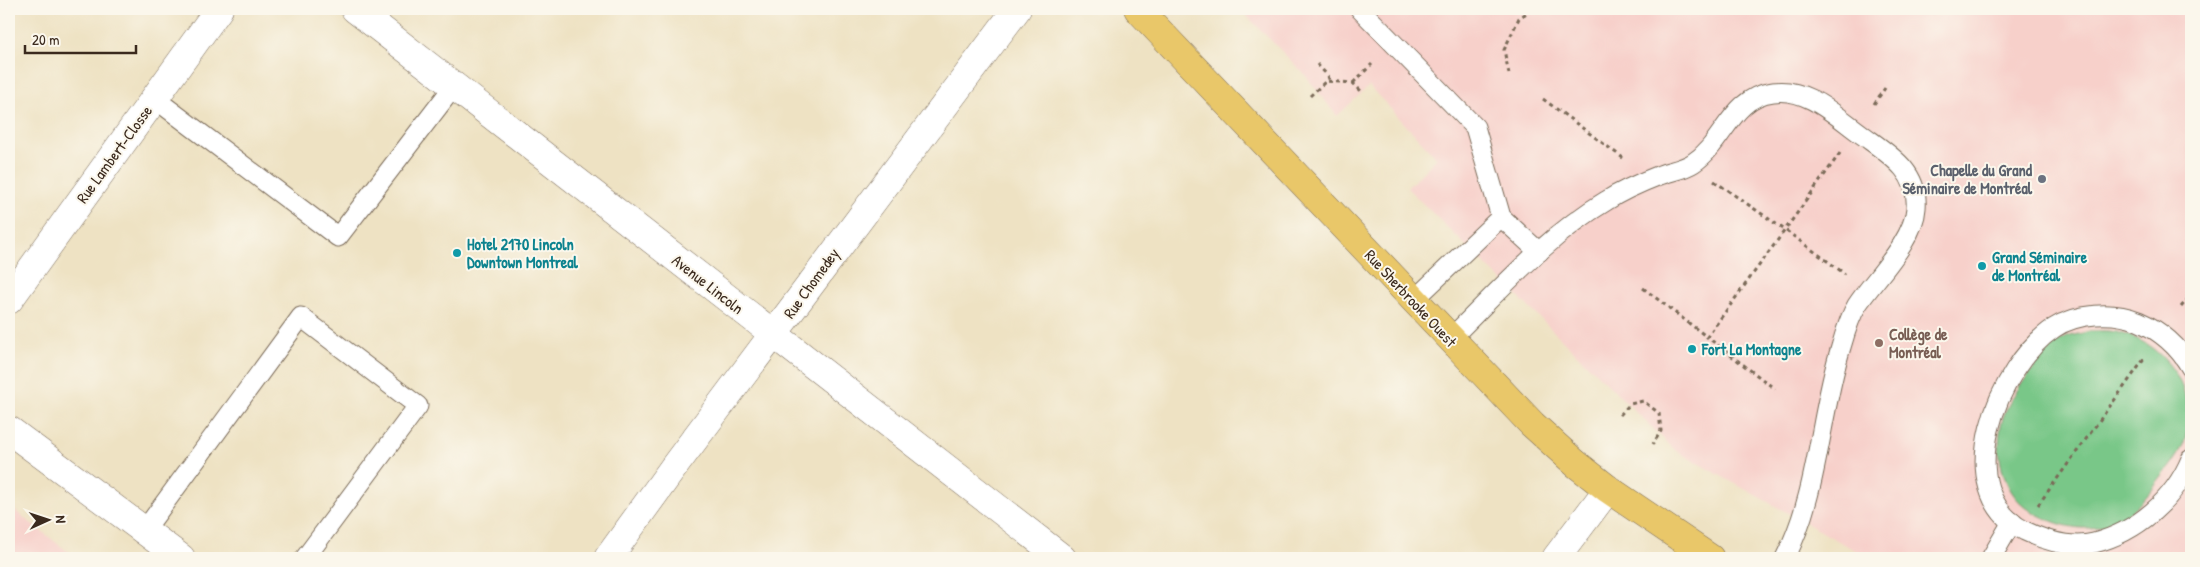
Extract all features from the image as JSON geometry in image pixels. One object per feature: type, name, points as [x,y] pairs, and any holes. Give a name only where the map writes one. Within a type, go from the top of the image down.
[{"type":"main road","name":"Rue Sherbrooke Ouest","points":[[1138,9],[1532,424],[1575,464],[1608,490],[1710,558]]},
{"type":"street","name":"Rue Lambert-Closse","points":[[9,300],[219,9]]},
{"type":"street","name":"Avenue Lincoln","points":[[355,9],[1062,558]]},
{"type":"street","name":"Rue Chomedey","points":[[608,558],[676,464],[1017,9]]},
{"type":"street","points":[[9,430],[181,558]]},
{"type":"street","points":[[1556,558],[1608,490]]},
{"type":"lane","points":[[1360,9],[1475,127],[1501,217],[1540,252]]},
{"type":"lane","points":[[154,98],[338,237],[454,86]]},
{"type":"lane","points":[[1450,339],[1569,226],[1608,199],[1658,176],[1692,164],[1711,148],[1740,107],[1749,100],[1770,92],[1792,92],[1814,100],[1893,157],[1908,173],[1916,194],[1916,217],[1908,234],[1851,317],[1835,365],[1808,500],[1801,524],[1785,558]]},
{"type":"lane","points":[[1414,300],[1501,217]]},
{"type":"lane","points":[[2191,368],[2179,350],[2147,325],[2124,317],[2093,316],[2072,320],[2055,328],[2039,340],[2022,361],[1999,397],[1987,434],[1986,464],[1990,492],[2001,513],[2012,522],[2045,539],[2083,552],[2116,536],[2148,516],[2171,492],[2191,460]]},
{"type":"lane","points":[[144,531],[301,317],[418,406],[305,558]]},
{"type":"lane","points":[[1991,558],[2012,522]]},
{"type":"path","points":[[1509,74],[1504,50],[1518,18],[1534,9]]},
{"type":"path","points":[[1353,83],[1374,61]]},
{"type":"path","points":[[1317,64],[1328,76],[1330,82]]},
{"type":"path","points":[[1310,96],[1326,81],[1353,83],[1362,92]]},
{"type":"path","points":[[1874,104],[1885,88]]},
{"type":"path","points":[[1543,99],[1628,161]]},
{"type":"path","points":[[1707,337],[1844,146]]},
{"type":"path","points":[[1710,178],[1847,276]]},
{"type":"path","points":[[1643,288],[1775,389]]},
{"type":"path","points":[[2182,308],[2191,295]]},
{"type":"path","points":[[2032,512],[2149,353]]},
{"type":"path","points":[[1620,416],[1630,404],[1643,401],[1659,413],[1661,431],[1653,444]]},
{"type":"shaded area","name":"Collège de Montréal","points":[[1240,9],[2191,9],[2191,558],[1869,558],[1676,451],[1407,188],[1437,158],[1369,86],[1337,116],[1305,75]]},
{"type":"shaded area","points":[[9,506],[76,558],[9,558]]},
{"type":"green space","points":[[2090,331],[2113,331],[2137,339],[2152,348],[2165,360],[2176,374],[2183,390],[2188,424],[2184,442],[2179,453],[2139,505],[2124,517],[2107,525],[2081,528],[2048,520],[2021,504],[2012,493],[2006,480],[2001,466],[1999,451],[2002,421],[2007,408],[2039,361],[2061,340]]},
{"type":"place","name":"Chapelle du Grand Séminaire de Montréal","points":[[2042,179]]},
{"type":"place","name":"Hotel 2170 Lincoln Downtown Montreal","points":[[457,253]]},
{"type":"place","name":"Grand Séminaire de Montréal","points":[[1982,266]]},
{"type":"place","name":"Collège de Montréal","points":[[1879,343]]},
{"type":"place","name":"Fort La Montagne","points":[[1692,349]]}]
